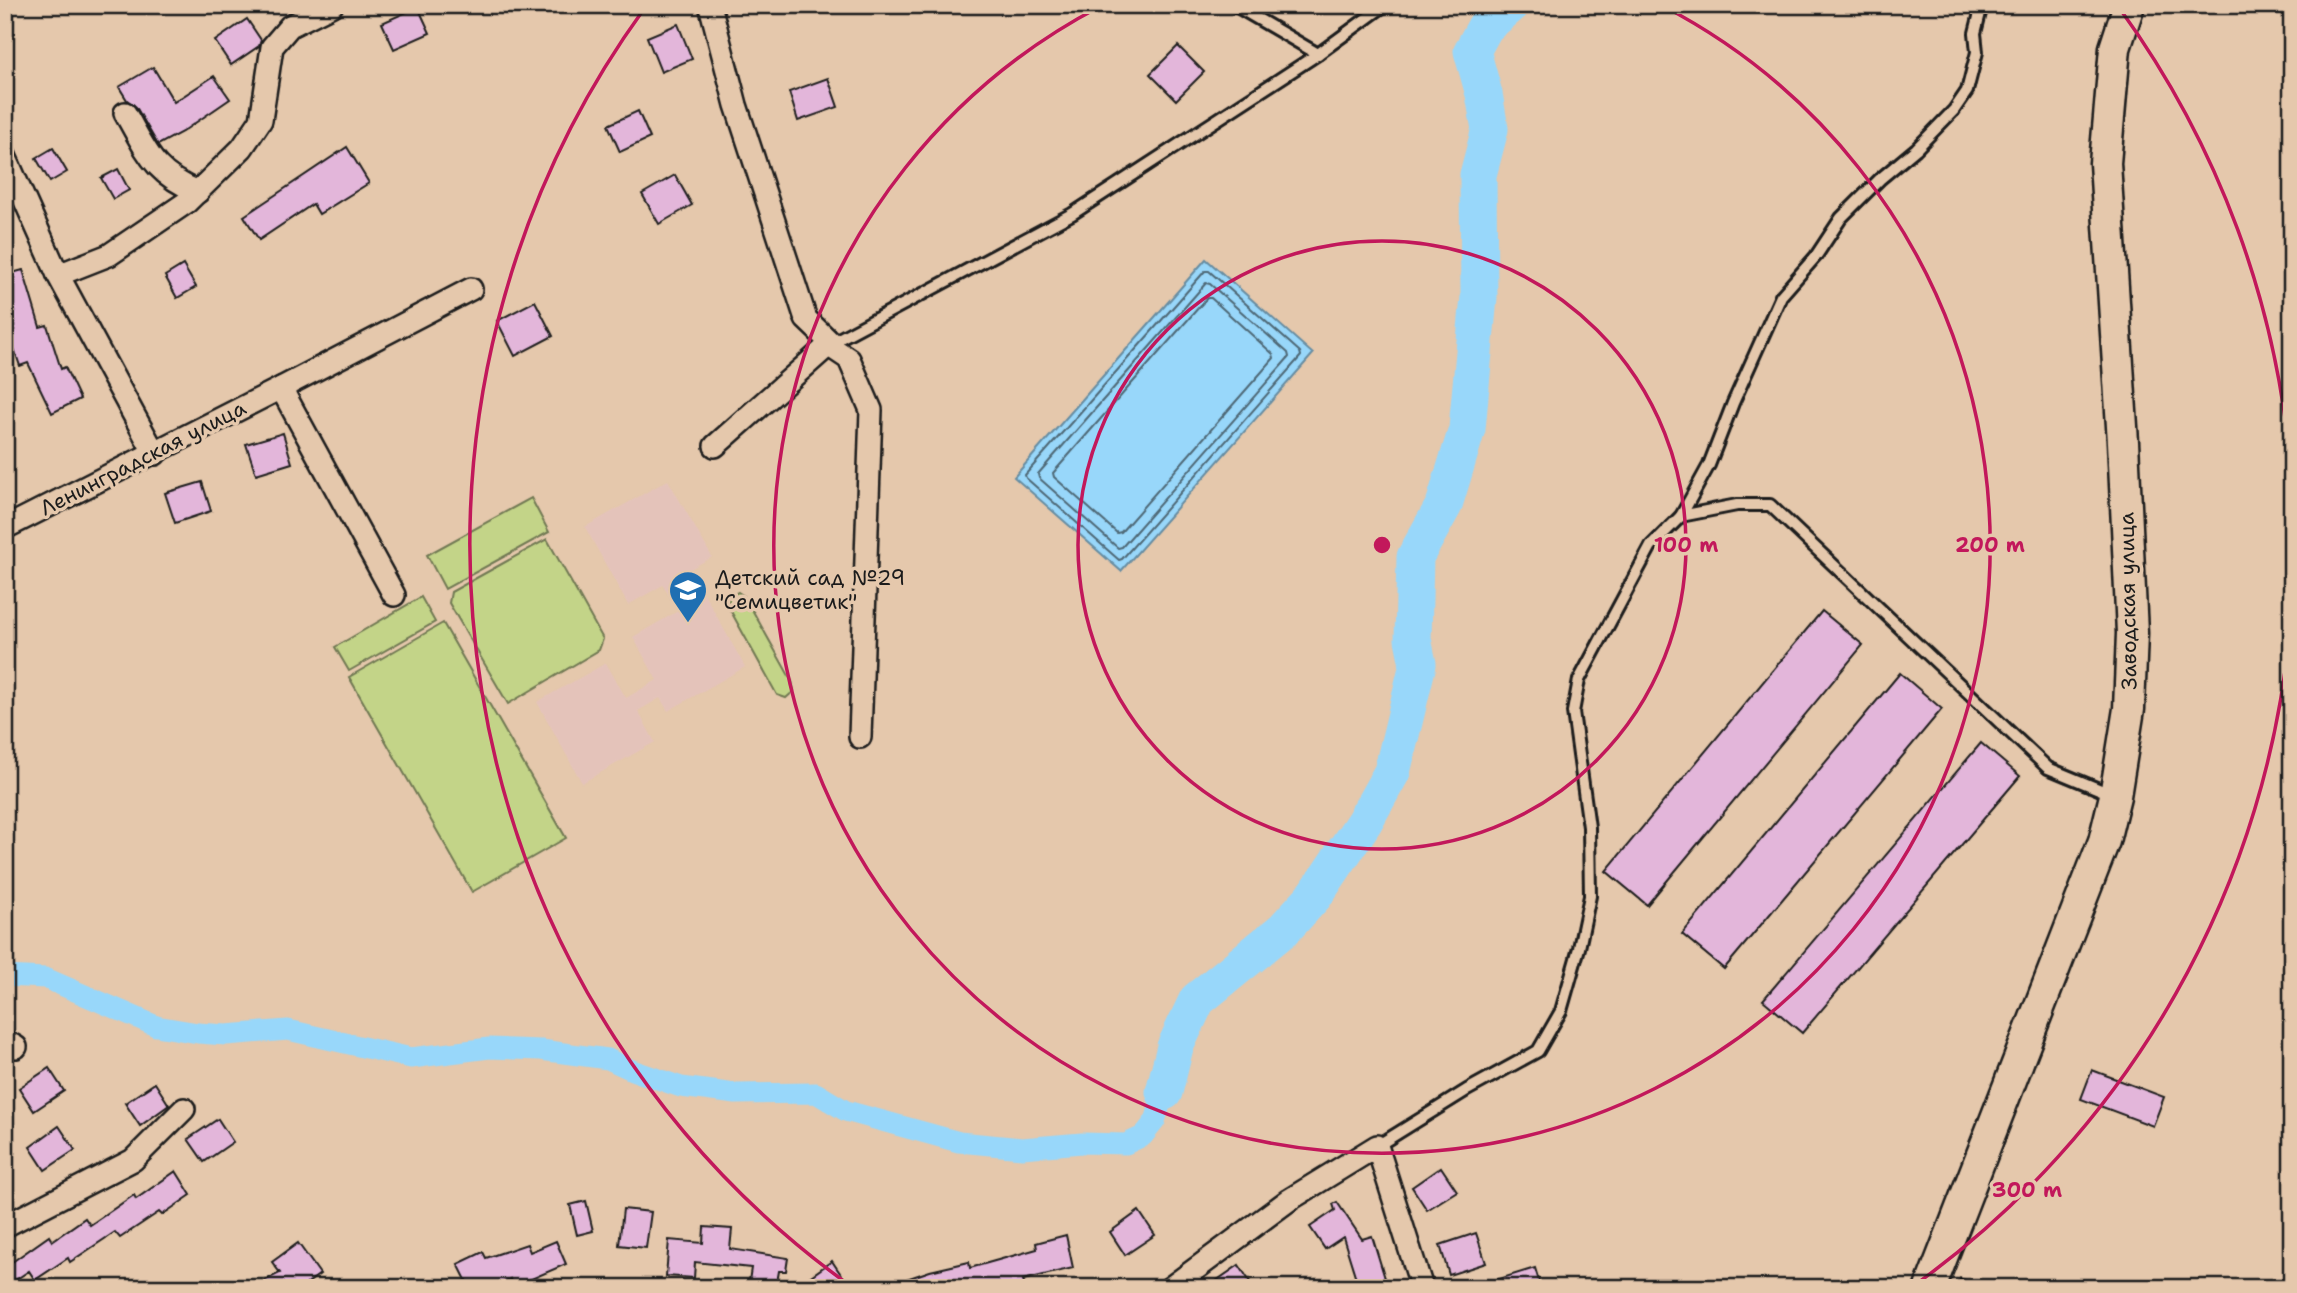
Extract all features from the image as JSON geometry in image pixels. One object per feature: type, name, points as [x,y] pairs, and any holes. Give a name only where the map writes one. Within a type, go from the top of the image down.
[{"type":"main road","name":"Заводская улица","points":[[1933,1280],[2100,854],[2115,796],[2129,709],[2132,633],[2105,163],[2115,48],[2129,5]]},
{"type":"street","points":[[58,275],[109,255],[198,192],[242,148],[261,120],[272,47],[290,26],[332,5]]},
{"type":"street","points":[[710,5],[736,105],[806,319],[831,342],[834,349],[849,359],[871,410],[860,737]]},
{"type":"street","points":[[125,113],[159,169],[175,182],[198,192]]},
{"type":"street","points":[[5,156],[58,275],[155,454]]},
{"type":"street","name":"Ленинградская улица","points":[[5,528],[155,454],[471,289]]},
{"type":"street","points":[[715,446],[831,342]]},
{"type":"street","points":[[281,388],[394,595]]},
{"type":"street","points":[[5,1226],[133,1160],[184,1109]]},
{"type":"street","points":[[1170,1288],[1289,1200],[1377,1146],[1422,1288]]},
{"type":"lane","points":[[1234,5],[1318,54]]},
{"type":"lane","points":[[831,342],[1072,214],[1318,54],[1385,5]]},
{"type":"lane","points":[[1377,1146],[1467,1090],[1538,1051],[1561,1011],[1590,896],[1589,827],[1573,712],[1578,680],[1651,546],[1681,516],[1709,465],[1733,403],[1781,296],[1816,256],[1841,218],[1880,179],[1916,149],[1954,110],[1967,91],[1977,52],[1975,33],[1982,5]]},
{"type":"lane","points":[[2115,48],[2116,5]]},
{"type":"lane","points":[[1681,516],[1737,505],[1770,505],[2048,768],[2115,796]]},
{"type":"path","points":[[1933,1280],[1990,1288]]},
{"type":"shaded area","name":"Детский сад №29 \"Семицветик\"","points":[[668,480],[712,557],[676,577],[686,594],[700,586],[745,667],[668,711],[660,698],[638,711],[655,742],[582,783],[537,702],[606,663],[626,698],[657,680],[633,637],[678,611],[663,585],[628,605],[585,527]]},
{"type":"green space","points":[[531,498],[549,532],[445,589],[427,555]]},
{"type":"green space","points":[[547,539],[603,639],[599,650],[508,704],[449,603],[451,592]]},
{"type":"green space","points":[[738,592],[745,597],[792,681],[794,691],[786,698],[777,695],[728,606],[729,597]]},
{"type":"green space","points":[[421,597],[435,622],[349,671],[335,647]]},
{"type":"green space","points":[[443,623],[566,838],[472,892],[349,677]]},
{"type":"water","points":[[1206,259],[1313,354],[1121,571],[1014,477]]},
{"type":"building","points":[[418,7],[430,33],[394,49],[382,23]]},
{"type":"building","points":[[247,19],[261,40],[259,46],[231,65],[215,41]]},
{"type":"building","points":[[678,24],[692,59],[661,72],[647,37]]},
{"type":"building","points":[[1178,46],[1204,72],[1176,100],[1150,74]]},
{"type":"building","points":[[153,67],[174,102],[214,76],[230,99],[158,145],[136,107],[127,100],[119,87]]},
{"type":"building","points":[[828,78],[838,107],[798,121],[789,92]]},
{"type":"building","points":[[638,111],[650,138],[620,152],[608,125]]},
{"type":"building","points":[[347,147],[369,183],[319,214],[313,204],[259,240],[244,216]]},
{"type":"building","points":[[53,148],[67,172],[50,182],[36,158]]},
{"type":"building","points":[[118,169],[129,190],[113,199],[101,178]]},
{"type":"building","points":[[675,175],[692,205],[659,224],[642,194]]},
{"type":"building","points":[[183,265],[196,287],[177,298],[165,276]]},
{"type":"building","points":[[23,270],[40,327],[47,325],[61,369],[65,367],[80,399],[52,413],[28,363],[20,366],[5,322],[5,275]]},
{"type":"building","points":[[535,301],[553,336],[515,356],[497,321]]},
{"type":"building","points":[[283,433],[292,463],[256,474],[246,444]]},
{"type":"building","points":[[202,482],[211,511],[175,523],[165,493]]},
{"type":"building","points":[[1822,611],[1863,645],[1647,905],[1606,871]]},
{"type":"building","points":[[1900,673],[1942,709],[1724,969],[1682,934]]},
{"type":"building","points":[[1981,743],[2020,776],[1802,1033],[1763,1000]]},
{"type":"building","points":[[49,1068],[64,1091],[34,1111],[19,1088]]},
{"type":"building","points":[[2092,1070],[2164,1097],[2153,1126],[2081,1099]]},
{"type":"building","points":[[155,1083],[169,1105],[140,1126],[125,1103]]},
{"type":"building","points":[[218,1119],[233,1142],[204,1162],[188,1139]]},
{"type":"building","points":[[59,1126],[75,1150],[45,1170],[30,1147]]},
{"type":"building","points":[[1441,1167],[1457,1191],[1427,1210],[1412,1187]]},
{"type":"building","points":[[176,1171],[191,1195],[162,1215],[159,1212],[120,1238],[115,1232],[70,1262],[68,1258],[35,1280],[29,1271],[5,1287],[5,1267],[49,1236],[52,1241],[85,1218],[90,1225],[134,1195],[136,1199]]},
{"type":"building","points":[[586,1201],[593,1231],[577,1235],[570,1205]]},
{"type":"building","points":[[1337,1202],[1362,1239],[1372,1236],[1388,1288],[1359,1288],[1343,1237],[1325,1249],[1310,1227],[1335,1210],[1333,1204]]},
{"type":"building","points":[[623,1209],[651,1212],[646,1248],[619,1245]]},
{"type":"building","points":[[1139,1211],[1155,1235],[1125,1255],[1110,1232]]},
{"type":"building","points":[[704,1227],[732,1229],[730,1249],[788,1258],[786,1271],[779,1271],[776,1288],[748,1288],[751,1268],[695,1262],[694,1278],[666,1276],[669,1240],[703,1243]]},
{"type":"building","points":[[1476,1233],[1486,1263],[1449,1275],[1440,1245]]},
{"type":"building","points":[[1066,1235],[1073,1268],[1023,1280],[1026,1288],[890,1288],[889,1285],[930,1271],[969,1262],[970,1268],[1037,1249],[1036,1243]]},
{"type":"building","points":[[556,1241],[566,1264],[513,1287],[510,1279],[492,1288],[470,1288],[458,1264],[483,1252],[486,1258],[527,1244],[530,1252]]},
{"type":"building","points":[[298,1243],[320,1274],[301,1288],[250,1288],[280,1273],[272,1262]]},
{"type":"building","points":[[832,1261],[850,1288],[794,1288]]},
{"type":"building","points":[[1239,1265],[1254,1288],[1206,1288]]},
{"type":"building","points":[[1535,1268],[1541,1288],[1483,1288],[1483,1284]]},
{"type":"waterway","points":[[1164,1092],[1175,1047],[1197,1000],[1284,929],[1315,895],[1364,822],[1392,772],[1418,664],[1413,639],[1415,557],[1444,505],[1467,429],[1479,297],[1478,175],[1490,129],[1472,51],[1485,27],[1511,5]]},
{"type":"waterway","points":[[5,976],[45,978],[156,1026],[198,1033],[226,1035],[288,1030],[411,1058],[489,1048],[541,1050],[608,1059],[681,1087],[736,1094],[816,1093],[846,1111],[959,1142],[1022,1148],[1082,1143],[1126,1144],[1143,1136],[1155,1121],[1164,1092]]},
{"type":"place","name":"Детский сад №29 \"Семицветик\"","points":[[688,624]]}]
